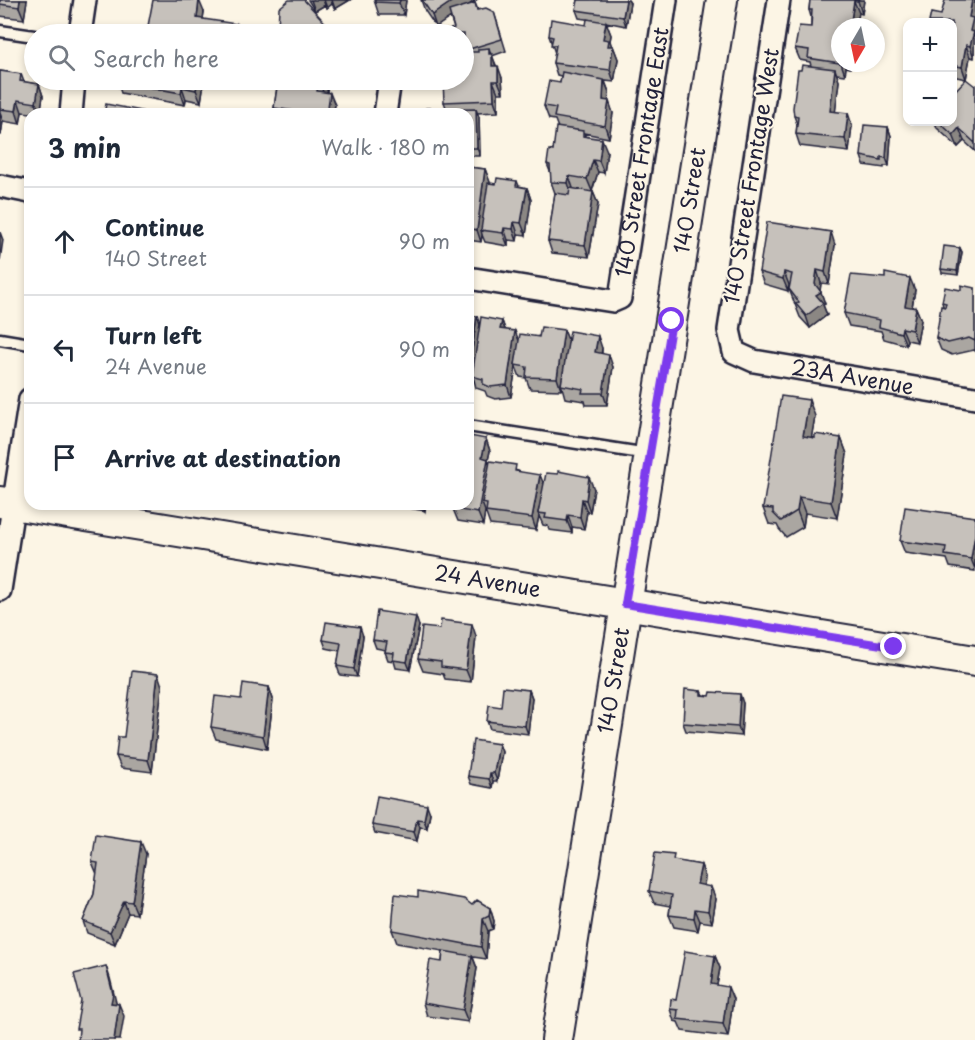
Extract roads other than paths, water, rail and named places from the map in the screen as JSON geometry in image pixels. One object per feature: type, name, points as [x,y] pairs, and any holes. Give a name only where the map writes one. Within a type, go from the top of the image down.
[{"type":"main road","name":"140 Street","points":[[557,1040],[625,604],[652,454],[722,0]]},
{"type":"main road","name":"24 Avenue","points":[[6,503],[24,506]]},
{"type":"main road","name":"24 Avenue","points":[[49,510],[975,661]]},
{"type":"street","points":[[81,24],[85,0]]},
{"type":"street","name":"140 Street Frontage East","points":[[474,279],[613,301],[620,297],[666,0]]},
{"type":"street","name":"140 Street Frontage West","points":[[734,352],[729,330],[779,0]]},
{"type":"street","points":[[72,108],[74,90]]},
{"type":"street","points":[[386,108],[389,90]]},
{"type":"street","points":[[0,186],[24,191]]},
{"type":"street","name":"23A Avenue","points":[[734,352],[754,361],[975,398]]},
{"type":"street","points":[[0,590],[6,503],[24,425]]},
{"type":"lane","points":[[0,31],[24,35]]},
{"type":"lane","points":[[0,339],[24,343]]},
{"type":"lane","points":[[474,427],[652,454]]}]
